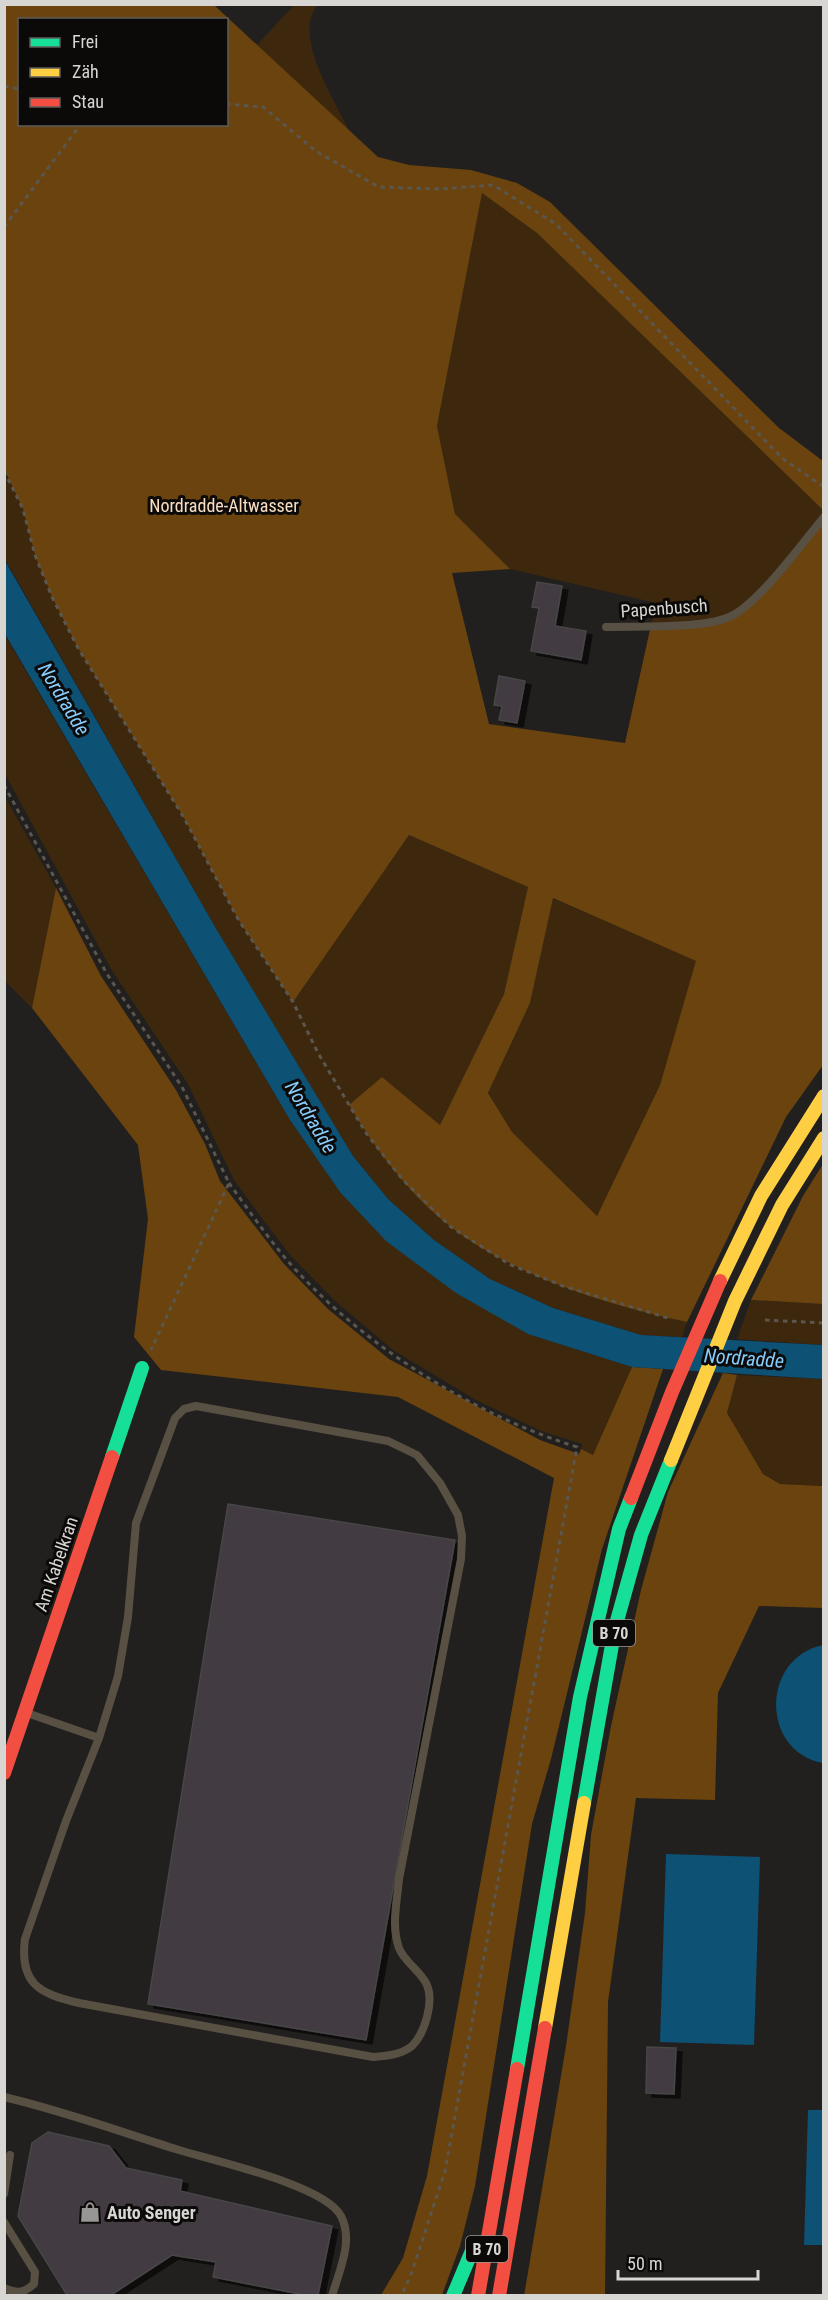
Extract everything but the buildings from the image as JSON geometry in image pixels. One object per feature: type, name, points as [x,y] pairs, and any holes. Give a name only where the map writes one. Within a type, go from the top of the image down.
[{"type":"main road","name":"B 70","points":[[478,2295],[496,2202],[544,1904],[596,1622],[619,1529],[672,1392],[713,1296],[761,1196],[824,1096]]},
{"type":"main road","name":"B 70","points":[[499,2295],[580,1816],[615,1628],[641,1535],[735,1301],[782,1205],[824,1138]]},
{"type":"main road","name":"Am Kabelkran","points":[[4,1773],[142,1368]]},
{"type":"main road","points":[[453,2295],[469,2263],[481,2219],[496,2202]]},
{"type":"lane","name":"Papenbusch","points":[[606,627],[684,625],[730,617],[764,589],[824,517]]},
{"type":"lane","points":[[196,1406],[387,1441],[417,1455],[440,1483],[458,1515],[462,1536],[461,1558],[399,1879],[394,1923],[399,1950],[427,1986],[428,2008],[423,2029],[412,2046],[393,2056],[373,2057],[79,2003],[51,1996],[36,1986],[26,1973],[23,1956],[25,1939],[66,1821],[99,1738],[118,1676],[128,1617],[136,1523],[165,1440],[175,1418],[184,1409],[196,1406]]},
{"type":"lane","points":[[25,1712],[99,1738]]},
{"type":"lane","points":[[4,2097],[51,2108],[181,2150],[265,2174],[323,2199],[341,2214],[347,2231],[345,2249],[332,2295]]},
{"type":"lane","points":[[4,2194],[10,2155]]},
{"type":"lane","points":[[4,2222],[35,2272],[34,2284],[28,2294],[15,2293],[4,2288]]},
{"type":"path","points":[[228,104],[263,107],[317,152],[379,187],[440,189],[493,185],[556,224],[782,458],[824,487]]},
{"type":"path","points":[[4,227],[80,126]]},
{"type":"path","points":[[4,471],[23,509],[35,555],[52,597],[78,648],[183,816],[238,919],[293,1002],[318,1053],[366,1133],[403,1180],[451,1227],[509,1264],[563,1286],[668,1318]]},
{"type":"path","points":[[4,785],[106,974],[182,1087],[229,1183],[287,1260],[332,1305],[391,1354],[474,1403],[540,1435],[577,1447],[549,1589],[445,2171],[412,2272],[401,2295]]},
{"type":"path","points":[[142,1368],[229,1183]]},
{"type":"path","points":[[765,1320],[824,1323]]},
{"type":"shaded area","points":[[294,5],[318,5],[311,18],[310,33],[313,51],[327,87],[351,134],[257,45]]},
{"type":"shaded area","points":[[482,192],[537,233],[823,510],[823,517],[764,589],[730,617],[651,625],[656,603],[510,569],[455,514],[437,426]]},
{"type":"shaded area","points":[[4,471],[23,509],[35,555],[52,597],[78,648],[183,816],[238,919],[292,1001],[409,835],[528,887],[504,994],[440,1125],[383,1078],[349,1105],[366,1133],[403,1180],[509,1264],[563,1286],[687,1322],[682,1337],[641,1335],[553,1308],[490,1279],[434,1240],[388,1199],[353,1156],[218,932],[5,559]]},
{"type":"shaded area","points":[[4,634],[290,1120],[340,1192],[528,1334],[632,1367],[593,1455],[581,1449],[582,1444],[541,1431],[476,1400],[393,1350],[335,1301],[290,1255],[234,1180],[188,1084],[111,969],[5,774]]},
{"type":"shaded area","points":[[4,795],[56,888],[32,1008],[5,981]]},
{"type":"shaded area","points":[[552,898],[697,961],[660,1085],[597,1216],[512,1132],[488,1093],[530,1003]]},
{"type":"shaded area","points":[[751,1300],[823,1304],[823,1345],[737,1339]]},
{"type":"shaded area","points":[[737,1375],[823,1379],[823,1486],[780,1484],[763,1474],[727,1413]]},
{"type":"green space","name":"Nordradde-Altwasser","points":[[5,4],[214,5],[378,157],[409,165],[471,170],[517,183],[550,202],[779,428],[823,461],[823,510],[537,233],[482,193],[437,426],[455,514],[510,569],[452,573],[489,724],[625,743],[651,625],[730,617],[764,589],[823,517],[823,1065],[786,1117],[687,1322],[626,1307],[564,1287],[504,1261],[477,1245],[451,1227],[421,1201],[370,1138],[349,1105],[382,1077],[440,1125],[504,994],[528,887],[409,835],[293,1002],[238,919],[183,816],[78,648],[52,597],[35,555],[23,509],[5,471]],"holes":[[[553,898],[696,961],[660,1085],[597,1216],[512,1132],[488,1093],[530,1003]]]},
{"type":"green space","points":[[56,888],[101,976],[176,1090],[205,1144],[220,1181],[284,1264],[328,1309],[389,1359],[540,1440],[579,1454],[581,1449],[593,1455],[632,1367],[663,1369],[602,1549],[551,1759],[532,1824],[475,2186],[460,2246],[442,2295],[381,2295],[403,2258],[427,2176],[554,1478],[398,1397],[161,1370],[134,1337],[148,1219],[138,1145],[32,1008]]},
{"type":"green space","points":[[823,1164],[823,1304],[751,1300],[803,1196]]},
{"type":"green space","points":[[723,1373],[737,1375],[727,1413],[763,1474],[780,1484],[823,1486],[823,1608],[759,1606],[718,1693],[715,1800],[636,1798],[608,2002],[605,2295],[524,2296],[566,2046],[585,1913],[591,1835],[611,1726],[641,1590],[668,1492]]},
{"type":"water","name":"Nordradde","points":[[4,559],[218,932],[353,1156],[388,1199],[434,1240],[490,1279],[553,1308],[641,1335],[823,1345],[823,1379],[632,1367],[528,1334],[456,1293],[386,1241],[340,1192],[290,1120],[5,634]]},
{"type":"water","points":[[824,1645],[823,1763],[802,1755],[788,1741],[779,1724],[776,1704],[779,1685],[788,1667],[803,1653]]},
{"type":"water","points":[[666,1854],[760,1857],[754,2045],[660,2042]]},
{"type":"water","points":[[808,2110],[823,2110],[823,2245],[804,2245]]},
{"type":"traffic: fast","points":[[112,1457],[142,1368]]},
{"type":"traffic: fast","points":[[584,1803],[615,1628],[641,1535],[671,1460]]},
{"type":"traffic: fast","points":[[517,2069],[580,1697],[619,1529],[631,1498]]},
{"type":"traffic: fast","points":[[453,2296],[474,2246]]},
{"type":"traffic: slow","points":[[720,1281],[761,1196],[824,1096]]},
{"type":"traffic: slow","points":[[671,1460],[735,1301],[782,1205],[824,1138]]},
{"type":"traffic: slow","points":[[545,2028],[584,1803]]},
{"type":"traffic: jam","points":[[631,1498],[672,1392],[720,1281]]},
{"type":"traffic: jam","points":[[4,1773],[112,1457]]},
{"type":"traffic: jam","points":[[499,2296],[545,2028]]},
{"type":"traffic: jam","points":[[478,2296],[517,2069]]},
{"type":"place","name":"Auto Senger","points":[[90,2212]]}]
